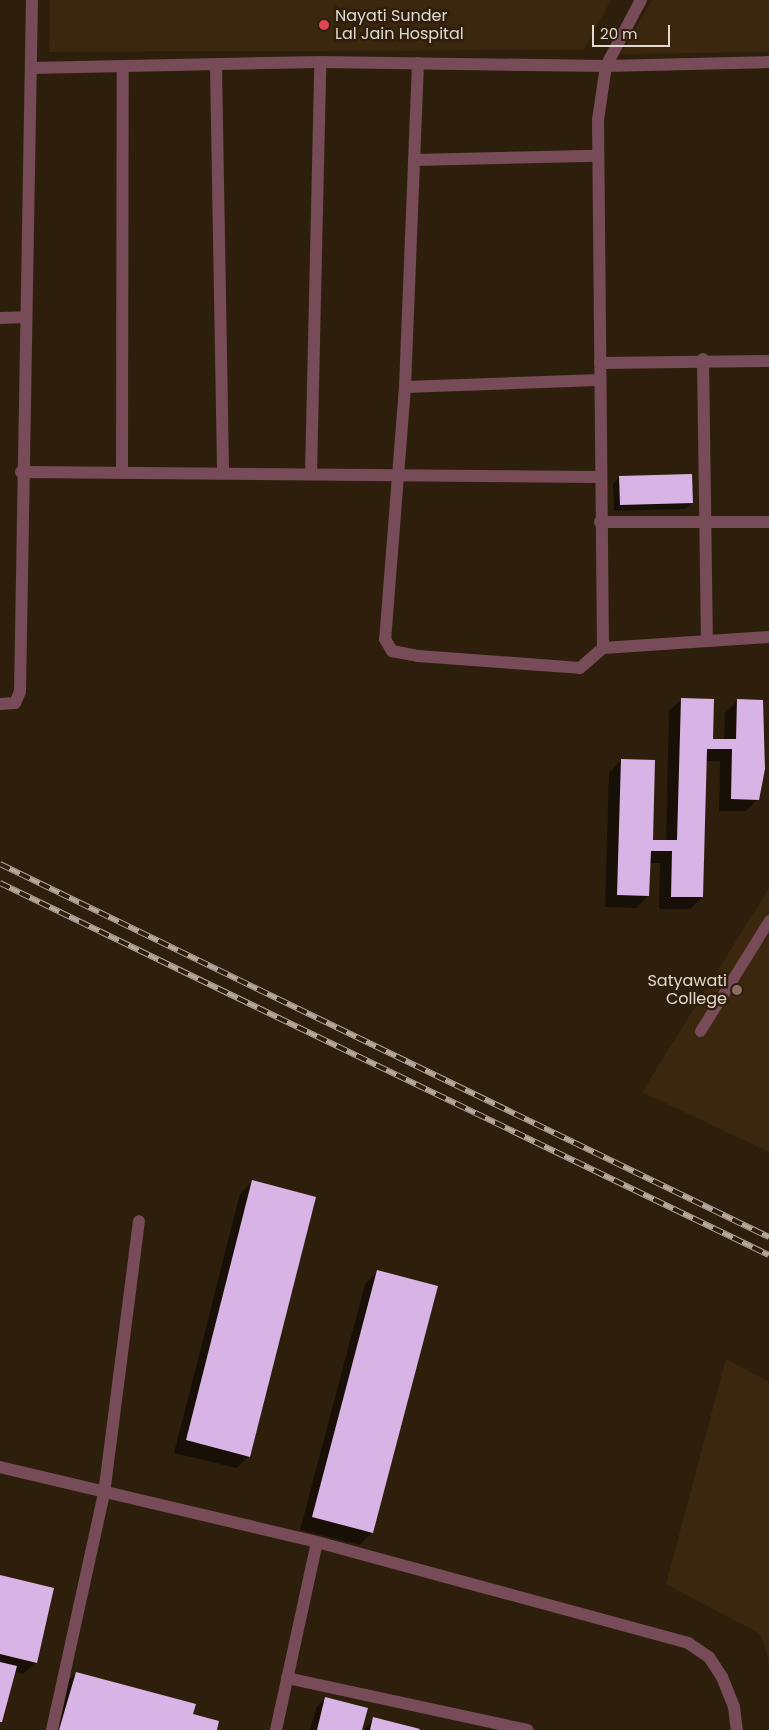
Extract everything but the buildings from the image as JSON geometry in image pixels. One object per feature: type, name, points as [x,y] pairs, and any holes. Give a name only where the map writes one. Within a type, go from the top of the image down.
[{"type":"street","points":[[0,704],[15,703],[20,692],[21,472],[32,0]]},
{"type":"street","points":[[603,648],[599,477],[598,380],[600,363],[596,156],[606,66],[641,0]]},
{"type":"street","points":[[31,68],[216,67],[320,62],[606,66],[769,62]]},
{"type":"street","points":[[311,474],[320,62]]},
{"type":"street","points":[[418,63],[400,476],[385,639],[392,651],[580,668],[603,648],[769,637]]},
{"type":"street","points":[[216,67],[223,471]]},
{"type":"street","points":[[122,472],[123,68]]},
{"type":"street","points":[[414,160],[596,156]]},
{"type":"street","points":[[0,318],[25,317]]},
{"type":"street","points":[[703,360],[702,521],[707,641]]},
{"type":"street","points":[[600,363],[769,360]]},
{"type":"street","points":[[405,387],[598,380]]},
{"type":"street","points":[[21,472],[223,471],[400,476],[599,477]]},
{"type":"street","points":[[600,522],[769,522]]},
{"type":"street","points":[[52,1730],[104,1494],[139,1221]]},
{"type":"street","points":[[0,1468],[104,1494],[316,1542],[688,1643],[709,1657],[722,1677],[734,1707],[737,1730]]},
{"type":"street","points":[[276,1730],[316,1542]]},
{"type":"street","points":[[287,1678],[527,1730]]},
{"type":"lane","points":[[700,1031],[769,920]]},
{"type":"shaded area","name":"Nayati Sunder Lal Jain Hospital","points":[[50,0],[611,0],[584,50],[49,52]]},
{"type":"shaded area","points":[[652,0],[769,0],[769,52],[621,54]]},
{"type":"shaded area","name":"Satyawati College","points":[[769,888],[769,1152],[642,1092]]},
{"type":"shaded area","points":[[726,1359],[769,1382],[769,1662],[760,1634],[666,1584]]},
{"type":"railway","points":[[0,864],[769,1237]]},
{"type":"railway","points":[[0,883],[769,1255]]},
{"type":"place","name":"Nayati Sunder Lal Jain Hospital","points":[[324,25]]},
{"type":"place","name":"Satyawati College","points":[[737,990]]}]
